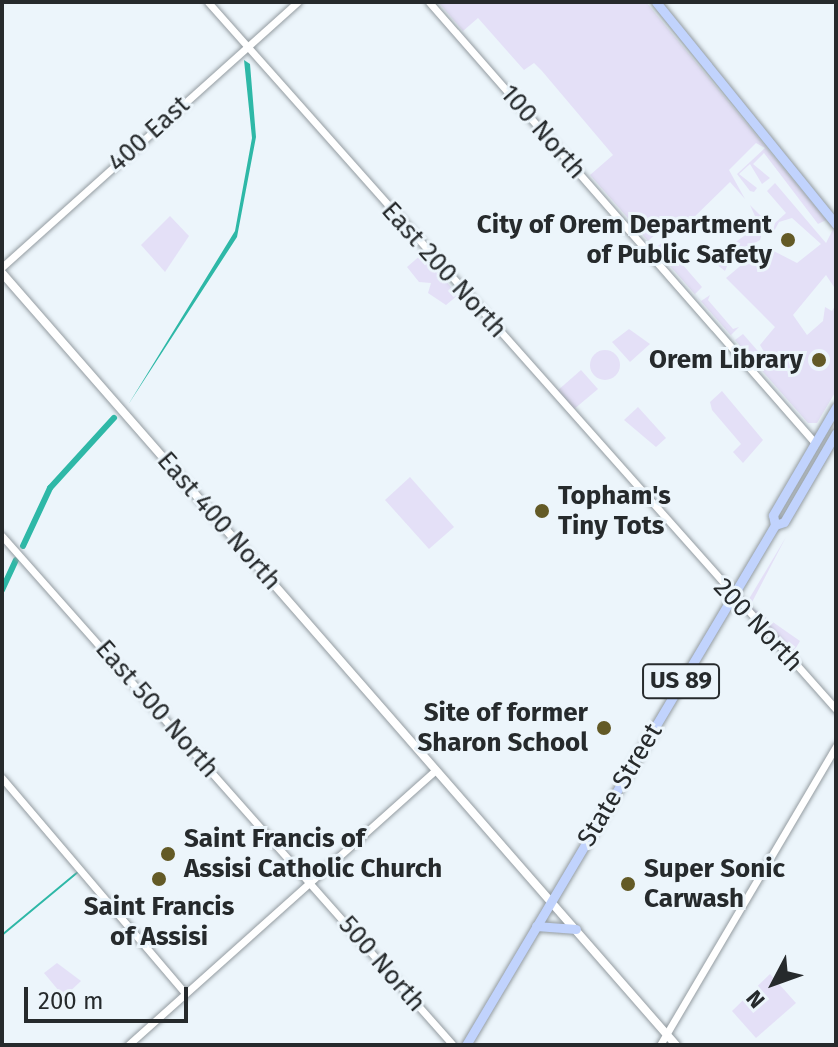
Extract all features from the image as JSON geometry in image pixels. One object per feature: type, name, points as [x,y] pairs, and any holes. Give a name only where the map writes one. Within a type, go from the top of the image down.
[{"type":"main road","points":[[656,2],[818,195],[836,224]]},
{"type":"main road","points":[[818,195],[836,209]]},
{"type":"main road","name":"East 400 North","points":[[2,273],[676,1045]]},
{"type":"main road","name":"State Street","points":[[775,525],[773,515],[836,407]]},
{"type":"main road","name":"State Street","points":[[466,1045],[775,525],[784,522],[836,433]]},
{"type":"main road","points":[[815,443],[815,469]]},
{"type":"main road","points":[[536,926],[576,929]]},
{"type":"street","name":"East 200 North","points":[[208,2],[680,539]]},
{"type":"street","name":"400 East","points":[[2,267],[297,2]]},
{"type":"street","name":"100 North","points":[[429,2],[815,443]]},
{"type":"street","name":"East 500 North","points":[[2,536],[311,883]]},
{"type":"street","name":"200 North","points":[[680,539],[836,709]]},
{"type":"street","points":[[660,1045],[836,746]]},
{"type":"street","points":[[128,1045],[434,771]]},
{"type":"street","points":[[2,778],[185,993]]},
{"type":"street","name":"500 North","points":[[311,883],[453,1045]]},
{"type":"shaded area","points":[[438,2],[646,2],[836,232],[836,290],[826,275],[793,315],[807,335],[823,321],[825,307],[832,311],[836,304],[836,391],[817,423],[808,423],[735,340],[743,334],[764,358],[761,369],[769,360],[760,345],[775,327],[726,278],[764,246],[797,263],[821,244],[792,218],[779,222],[772,235],[763,230],[760,240],[731,257],[725,271],[711,260],[759,225],[750,205],[768,223],[772,234],[775,223],[786,213],[767,191],[775,183],[826,243],[833,229],[826,220],[818,224],[764,153],[753,164],[770,178],[762,184],[750,164],[739,174],[757,188],[754,192],[750,191],[737,174],[765,148],[756,143],[729,170],[745,199],[730,182],[684,227],[668,223],[648,241],[590,175],[613,155],[542,71],[534,63],[524,70],[478,18],[463,31]]},
{"type":"shaded area","points":[[244,60],[250,64],[256,137],[237,237],[128,405],[235,231],[252,138]]},
{"type":"shaded area","points":[[170,216],[189,236],[165,272],[141,245]]},
{"type":"shaded area","points":[[648,241],[655,248],[663,242],[702,287],[695,294]]},
{"type":"shaded area","points":[[422,254],[458,295],[446,305],[428,293],[431,283],[419,282],[407,267]]},
{"type":"shaded area","points":[[710,295],[708,300],[733,329],[739,327],[731,335],[701,301]]},
{"type":"shaded area","points":[[629,329],[650,344],[630,362],[612,342]]},
{"type":"shaded area","points":[[605,350],[611,351],[619,359],[619,371],[611,379],[605,380],[599,379],[591,371],[590,365],[591,359],[599,351]]},
{"type":"shaded area","points":[[581,370],[598,389],[573,410],[557,391]]},
{"type":"shaded area","points":[[722,391],[763,440],[743,463],[733,452],[741,444],[712,410],[710,402]]},
{"type":"shaded area","points":[[638,407],[666,438],[656,447],[624,420]]},
{"type":"shaded area","points":[[410,477],[454,527],[429,549],[385,500]]},
{"type":"shaded area","points":[[786,537],[750,606],[800,641],[793,653],[746,604]]},
{"type":"shaded area","points":[[57,963],[81,981],[64,997],[44,973]]},
{"type":"shaded area","points":[[770,974],[796,1003],[756,1038],[732,1011]]},
{"type":"waterway","points":[[23,546],[50,488],[114,418]]},
{"type":"waterway","points":[[2,590],[16,560]]},
{"type":"waterway","points":[[2,935],[78,872]]},
{"type":"place","name":"City of Orem Department of Public Safety","points":[[788,240]]},
{"type":"place","name":"Orem Library","points":[[819,360]]},
{"type":"place","name":"Topham's Tiny Tots","points":[[542,511]]},
{"type":"place","name":"Site of former Sharon School","points":[[604,728]]},
{"type":"place","name":"Saint Francis of Assisi Catholic Church","points":[[168,854]]},
{"type":"place","name":"Saint Francis of Assisi","points":[[159,879]]},
{"type":"place","name":"Super Sonic Carwash","points":[[628,884]]}]
